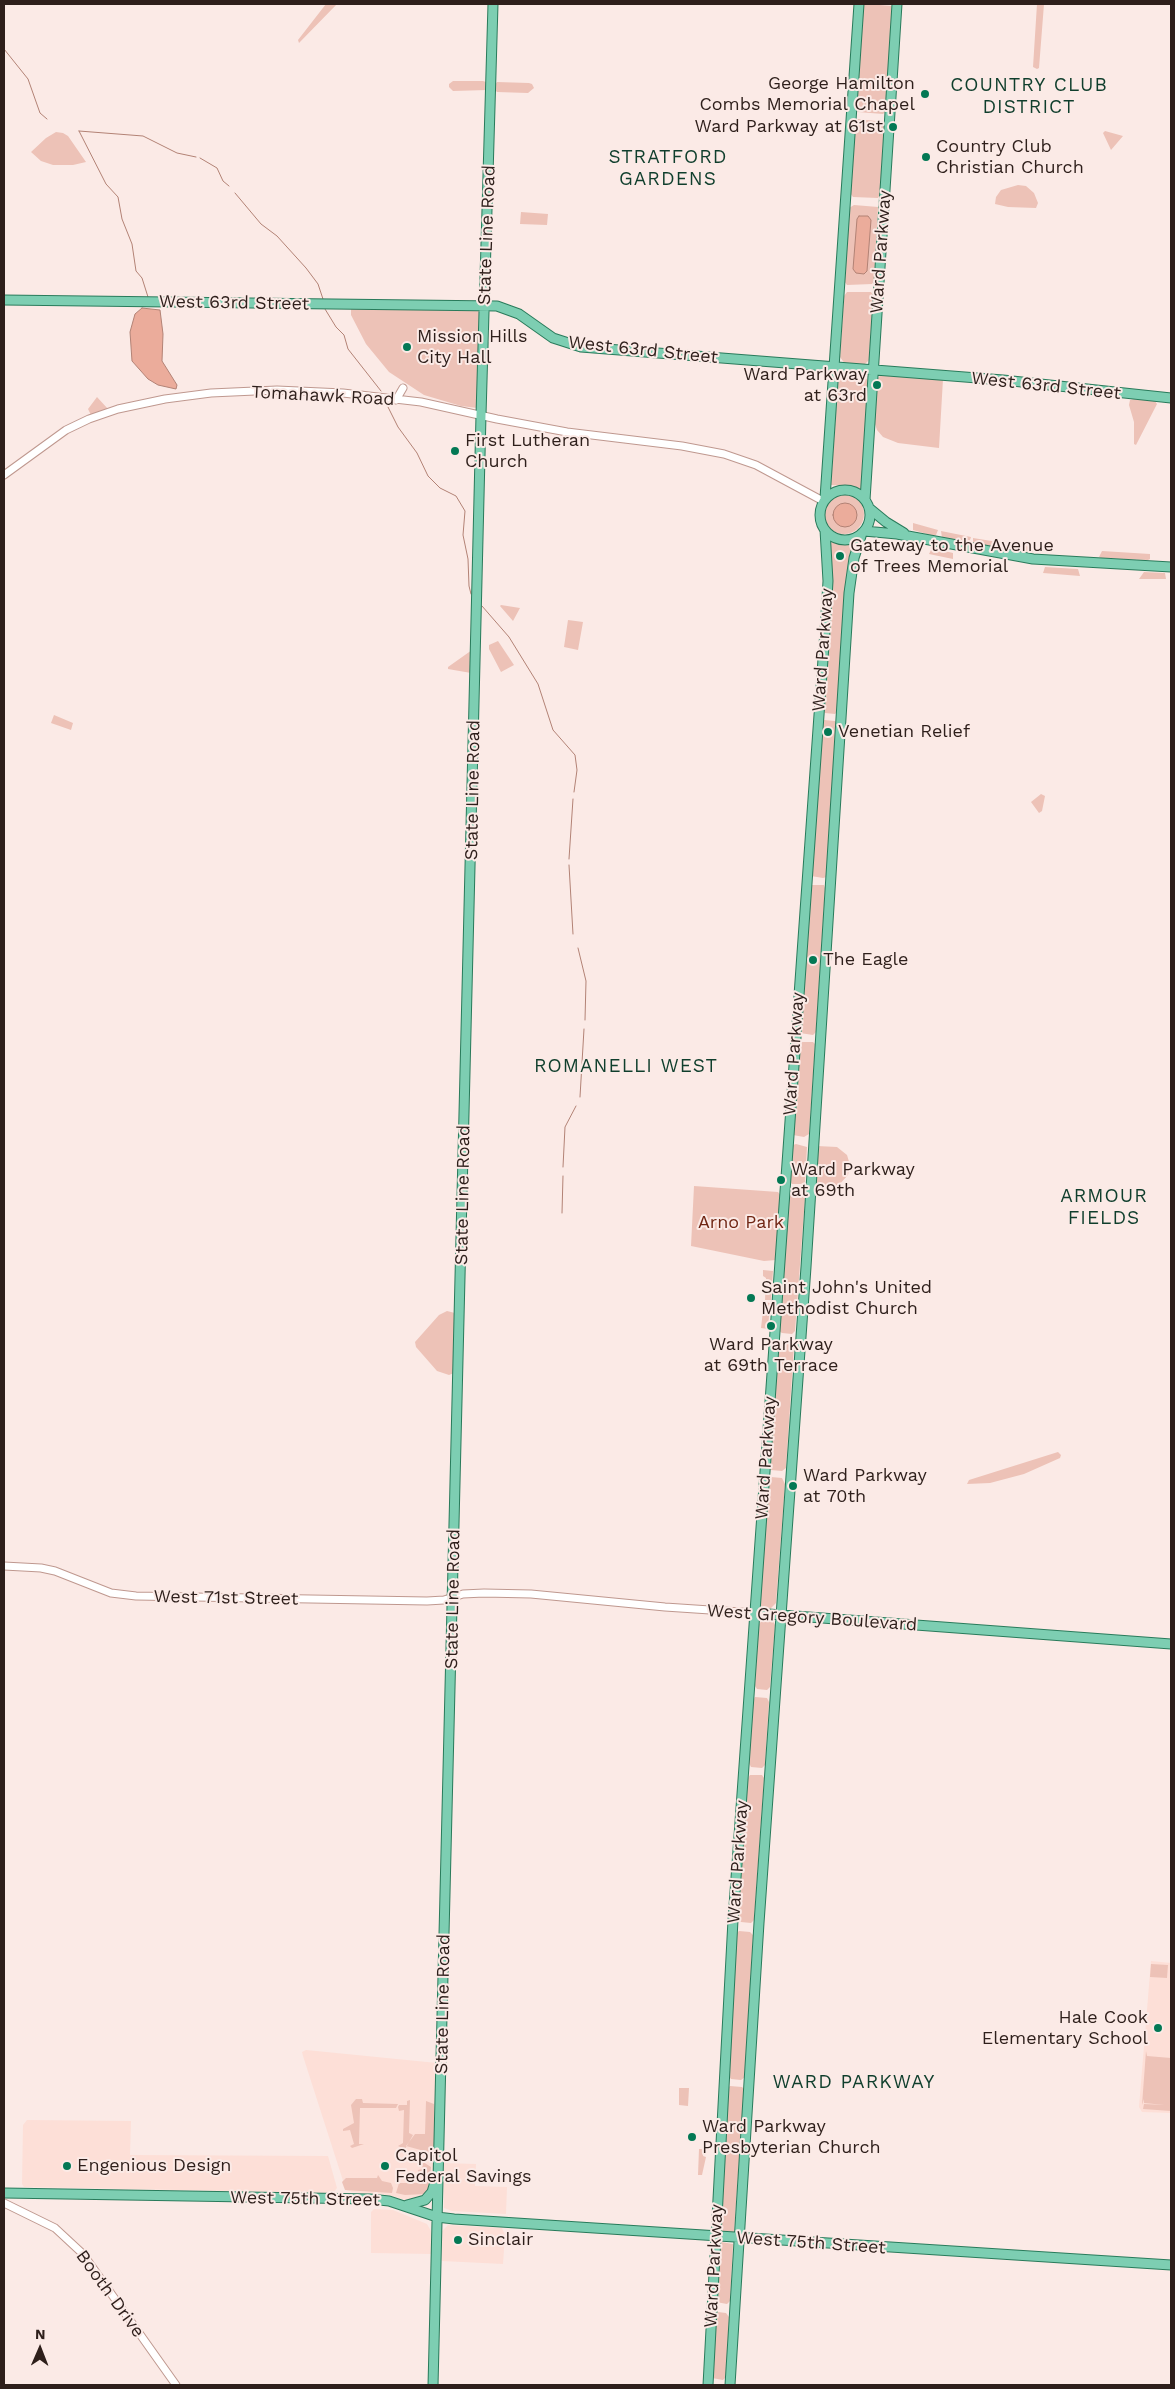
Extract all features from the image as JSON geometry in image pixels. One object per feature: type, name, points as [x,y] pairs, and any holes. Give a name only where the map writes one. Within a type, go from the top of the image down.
[{"type":"main road","name":"State Line Road","points":[[433,2385],[454,1597],[481,416],[493,4]]},
{"type":"main road","points":[[859,4],[835,368],[824,500],[820,519],[825,530],[830,535],[843,540],[856,537],[863,532],[870,519],[867,504]]},
{"type":"main road","name":"Ward Parkway","points":[[867,504],[873,371],[897,4]]},
{"type":"main road","name":"West 63rd Street","points":[[4,300],[485,306],[504,308],[519,314],[553,338],[581,347],[1003,380],[1171,398]]},
{"type":"main road","points":[[824,500],[832,493],[846,490],[860,494],[867,504],[895,528],[916,538]]},
{"type":"main road","name":"Ward Parkway","points":[[708,2385],[733,1920],[826,615],[828,581],[825,530]]},
{"type":"main road","points":[[863,532],[916,538],[1033,559],[1171,567]]},
{"type":"main road","name":"Ward Parkway","points":[[730,2385],[738,2238],[780,1615],[806,1267],[849,593],[854,558],[863,532]]},
{"type":"main road","name":"West Gregory Boulevard","points":[[755,1613],[1171,1644]]},
{"type":"main road","points":[[404,2206],[417,2203],[428,2197],[438,2175]]},
{"type":"main road","name":"West 75th Street","points":[[4,2193],[344,2198],[388,2201],[437,2217],[1171,2266]]},
{"type":"street","points":[[396,400],[403,388]]},
{"type":"street","name":"Tomahawk Road","points":[[4,475],[66,430],[89,419],[118,409],[159,400],[224,392],[277,390],[343,393],[421,402],[481,416],[567,432],[682,446],[724,454],[756,465],[824,500]]},
{"type":"street","name":"West 71st Street","points":[[4,1566],[41,1568],[55,1571],[111,1592],[136,1596],[428,1601],[454,1597]]},
{"type":"street","name":"West Gregory Boulevard","points":[[454,1597],[475,1593],[531,1594],[665,1607],[755,1613]]},
{"type":"street","name":"Booth Drive","points":[[4,2203],[55,2228],[84,2254],[176,2385]]},
{"type":"shaded area","points":[[859,216],[868,216],[871,220],[867,271],[864,274],[856,273],[853,269],[857,219]]},
{"type":"shaded area","points":[[142,308],[160,310],[163,334],[162,361],[177,385],[176,389],[158,385],[148,379],[132,361],[130,332],[135,314]]},
{"type":"shaded area","points":[[845,503],[854,506],[857,515],[854,524],[845,527],[836,524],[833,515],[836,506]]},
{"type":"shaded area","name":"Hale Cook Elementary School","points":[[1151,1961],[1171,1963],[1171,2113],[1142,2112],[1139,2107]]},
{"type":"shaded area","points":[[306,2050],[437,2063],[436,2155],[432,2183],[426,2196],[406,2200],[388,2195],[346,2190],[303,2056],[302,2052]]},
{"type":"shaded area","points":[[27,2120],[131,2121],[130,2155],[328,2156],[337,2188],[333,2193],[24,2187],[22,2184],[23,2125]]},
{"type":"shaded area","points":[[443,2163],[476,2164],[475,2186],[507,2187],[506,2214],[452,2211],[444,2208]]},
{"type":"shaded area","points":[[374,2209],[393,2210],[427,2224],[431,2231],[431,2254],[371,2253],[371,2212]]},
{"type":"shaded area","points":[[448,2225],[502,2228],[505,2235],[503,2264],[442,2261],[442,2231]]},
{"type":"green space","points":[[326,4],[337,4],[299,43],[298,40]]},
{"type":"green space","points":[[1037,4],[1044,4],[1039,68],[1037,69],[1033,67]]},
{"type":"green space","points":[[863,5],[892,6],[886,111],[883,114],[858,112],[855,109]]},
{"type":"green space","points":[[453,81],[483,81],[486,82],[487,90],[453,91],[449,84]]},
{"type":"green space","points":[[497,82],[529,83],[534,88],[528,93],[497,92],[493,88]]},
{"type":"green space","points":[[858,119],[884,122],[880,195],[878,198],[853,197],[850,193],[855,123]]},
{"type":"green space","points":[[1105,131],[1123,136],[1111,150],[1103,133]]},
{"type":"green space","points":[[56,132],[68,136],[86,162],[73,165],[53,165],[41,161],[31,152],[46,138]]},
{"type":"green space","points":[[1018,185],[1026,186],[1034,193],[1038,203],[1036,208],[1008,207],[995,204],[996,197],[1001,190]]},
{"type":"green space","points":[[854,205],[878,207],[874,281],[872,284],[847,285],[844,281],[849,208]]},
{"type":"green space","points":[[521,212],[548,214],[547,225],[520,224]]},
{"type":"green space","points":[[847,292],[871,292],[873,295],[869,360],[864,365],[845,364],[840,357],[844,296]]},
{"type":"green space","points":[[351,309],[479,311],[477,408],[461,406],[424,395],[389,372],[366,344],[351,315]]},
{"type":"green space","points":[[843,373],[863,374],[868,381],[861,489],[831,485],[838,380]]},
{"type":"green space","points":[[881,375],[943,379],[939,448],[898,443],[883,437],[877,430],[874,421],[877,379]]},
{"type":"green space","points":[[97,397],[108,409],[91,415],[88,409]]},
{"type":"green space","points":[[1130,400],[1155,401],[1157,404],[1136,445],[1134,444],[1134,422],[1129,405]]},
{"type":"green space","points":[[844,494],[858,500],[864,514],[858,528],[844,534],[830,528],[824,514],[830,500]]},
{"type":"green space","points":[[913,523],[938,530],[934,536],[913,530]]},
{"type":"green space","points":[[941,531],[971,537],[969,543],[942,538]]},
{"type":"green space","points":[[973,538],[1004,543],[1003,549],[973,544]]},
{"type":"green space","points":[[831,540],[853,543],[854,545],[847,570],[837,712],[835,714],[825,713],[823,709],[832,570],[829,547]]},
{"type":"green space","points":[[1006,544],[1034,547],[1033,552],[1006,550]]},
{"type":"green space","points":[[932,548],[953,553],[953,559],[929,554]]},
{"type":"green space","points":[[1102,551],[1150,554],[1150,559],[1101,558],[1099,557]]},
{"type":"green space","points":[[1045,567],[1078,569],[1080,576],[1043,573]]},
{"type":"green space","points":[[1144,572],[1165,573],[1166,579],[1139,579]]},
{"type":"green space","points":[[500,606],[520,608],[513,621]]},
{"type":"green space","points":[[568,620],[583,622],[578,650],[564,647]]},
{"type":"green space","points":[[498,641],[514,665],[501,672],[489,649],[489,645]]},
{"type":"green space","points":[[472,650],[471,673],[448,669],[448,667]]},
{"type":"green space","points":[[54,715],[73,723],[71,730],[51,723]]},
{"type":"green space","points":[[822,721],[835,721],[837,724],[827,877],[823,878],[811,876]]},
{"type":"green space","points":[[1041,794],[1045,796],[1042,811],[1039,813],[1031,802]]},
{"type":"green space","points":[[811,885],[824,885],[825,888],[816,1032],[813,1035],[800,1033]]},
{"type":"green space","points":[[800,1042],[813,1042],[815,1044],[809,1134],[804,1137],[793,1135]]},
{"type":"green space","points":[[793,1145],[807,1147],[805,1182],[803,1184],[792,1184],[789,1180]]},
{"type":"green space","points":[[817,1146],[837,1147],[847,1155],[850,1165],[848,1175],[838,1186],[815,1186]]},
{"type":"green space","name":"Arno Park","points":[[694,1186],[778,1192],[781,1196],[776,1260],[764,1261],[691,1246]]},
{"type":"green space","points":[[802,1193],[805,1198],[795,1331],[792,1334],[779,1331],[789,1194]]},
{"type":"green space","points":[[763,1270],[773,1271],[771,1300],[765,1300],[766,1278],[763,1276]]},
{"type":"green space","points":[[764,1302],[770,1303],[768,1329],[761,1328]]},
{"type":"green space","points":[[447,1311],[455,1313],[454,1373],[449,1375],[437,1371],[416,1347],[415,1342],[439,1315]]},
{"type":"green space","points":[[782,1341],[792,1342],[794,1345],[786,1468],[782,1471],[771,1470],[769,1466],[778,1343]]},
{"type":"green space","points":[[1058,1452],[1061,1455],[1060,1458],[1024,1474],[990,1483],[967,1484],[969,1480]]},
{"type":"green space","points":[[771,1477],[782,1478],[785,1484],[776,1603],[770,1609],[762,1608],[760,1604],[769,1479]]},
{"type":"green space","points":[[762,1620],[773,1621],[775,1625],[770,1687],[767,1690],[757,1689],[755,1686],[758,1626]]},
{"type":"green space","points":[[755,1697],[767,1698],[769,1702],[765,1765],[762,1768],[751,1767],[749,1763],[753,1701]]},
{"type":"green space","points":[[750,1775],[762,1775],[764,1778],[754,1920],[751,1923],[741,1922],[738,1918],[748,1778]]},
{"type":"green space","points":[[739,1931],[750,1932],[753,1935],[745,2077],[741,2080],[731,2079],[728,2075],[736,1934]]},
{"type":"green space","points":[[1151,1964],[1168,1965],[1167,1978],[1150,1977]]},
{"type":"green space","points":[[1146,2051],[1147,2056],[1171,2058],[1171,2111],[1143,2109],[1144,2104],[1165,2105],[1144,2103],[1144,2099],[1142,2105]]},
{"type":"green space","points":[[730,2086],[742,2087],[744,2089],[734,2232],[720,2231],[728,2088]]},
{"type":"green space","points":[[679,2088],[689,2088],[688,2106],[679,2105]]},
{"type":"green space","points":[[356,2099],[362,2099],[363,2103],[398,2104],[396,2108],[360,2108],[359,2144],[364,2144],[352,2148],[350,2146],[354,2144],[350,2130],[343,2131],[343,2129],[354,2123],[351,2105]]},
{"type":"green space","points":[[410,2100],[409,2133],[413,2135],[405,2149],[398,2146],[403,2143],[404,2110],[399,2111],[398,2107],[399,2105],[407,2105],[407,2101]]},
{"type":"green space","points":[[426,2101],[434,2104],[434,2156],[432,2158],[428,2157],[428,2152],[406,2146],[415,2134],[425,2134]]},
{"type":"green space","points":[[699,2149],[704,2149],[703,2156],[706,2157],[702,2175],[698,2175]]},
{"type":"green space","points":[[423,2162],[431,2167],[429,2188],[425,2194],[405,2195],[396,2193],[399,2183],[422,2183],[422,2175],[418,2174],[418,2170],[422,2169]]},
{"type":"green space","points":[[378,2175],[382,2181],[391,2183],[392,2193],[345,2190],[342,2182],[346,2178],[377,2178]]},
{"type":"green space","points":[[721,2242],[733,2244],[730,2301],[727,2304],[716,2302],[719,2244]]},
{"type":"green space","points":[[718,2312],[726,2313],[729,2317],[726,2377],[723,2380],[712,2378],[715,2314]]},
{"type":"waterway","points":[[4,49],[28,79],[40,113],[47,119]]},
{"type":"waterway","points":[[79,131],[106,184],[118,197],[122,219],[132,244],[136,271],[142,278],[148,297]]},
{"type":"waterway","points":[[79,131],[143,136],[177,153],[196,157]]},
{"type":"waterway","points":[[200,158],[217,168],[223,181],[229,186]]},
{"type":"waterway","points":[[235,193],[261,224],[277,236],[306,268],[318,284],[323,299]]},
{"type":"waterway","points":[[325,309],[336,327],[344,335],[348,349],[381,391]]},
{"type":"waterway","points":[[386,403],[398,427],[417,453],[428,476],[440,488],[456,496],[465,511],[463,535],[468,559],[471,594]]},
{"type":"waterway","points":[[482,606],[509,637],[538,684],[553,730],[575,755],[577,770],[574,792]]},
{"type":"waterway","points":[[569,859],[573,799]]},
{"type":"waterway","points":[[569,865],[573,934]]},
{"type":"waterway","points":[[578,948],[586,981],[585,1020]]},
{"type":"waterway","points":[[580,1097],[584,1029]]},
{"type":"waterway","points":[[563,1167],[565,1127],[576,1106]]},
{"type":"waterway","points":[[562,1213],[563,1176]]},
{"type":"place","name":"George Hamilton Combs Memorial Chapel","points":[[925,94]]},
{"type":"place","name":"Ward Parkway at 61st","points":[[893,127]]},
{"type":"place","name":"Country Club Christian Church","points":[[926,157]]},
{"type":"place","name":"Mission Hills City Hall","points":[[407,347]]},
{"type":"place","name":"Ward Parkway at 63rd","points":[[877,385]]},
{"type":"place","name":"First Lutheran Church","points":[[455,451]]},
{"type":"place","name":"Gateway to the Avenue of Trees Memorial","points":[[840,556]]},
{"type":"place","name":"Venetian Relief","points":[[828,732]]},
{"type":"place","name":"The Eagle","points":[[813,960]]},
{"type":"place","name":"Ward Parkway at 69th","points":[[781,1180]]},
{"type":"place","name":"Saint John's United Methodist Church","points":[[751,1298]]},
{"type":"place","name":"Ward Parkway at 69th Terrace","points":[[771,1326]]},
{"type":"place","name":"Ward Parkway at 70th","points":[[793,1486]]},
{"type":"place","name":"Hale Cook Elementary School","points":[[1158,2028]]},
{"type":"place","name":"Ward Parkway Presbyterian Church","points":[[692,2137]]},
{"type":"place","name":"Engenious Design","points":[[67,2166]]},
{"type":"place","name":"Capitol Federal Savings","points":[[385,2166]]},
{"type":"place","name":"Sinclair","points":[[458,2240]]},
{"type":"district","name":"COUNTRY CLUB DISTRICT","points":[[1029,96]]},
{"type":"district","name":"STRATFORD GARDENS","points":[[668,168]]},
{"type":"district","name":"ROMANELLI WEST","points":[[626,1066]]},
{"type":"district","name":"ARMOUR FIELDS","points":[[1104,1207]]},
{"type":"district","name":"WARD PARKWAY","points":[[854,2082]]}]
